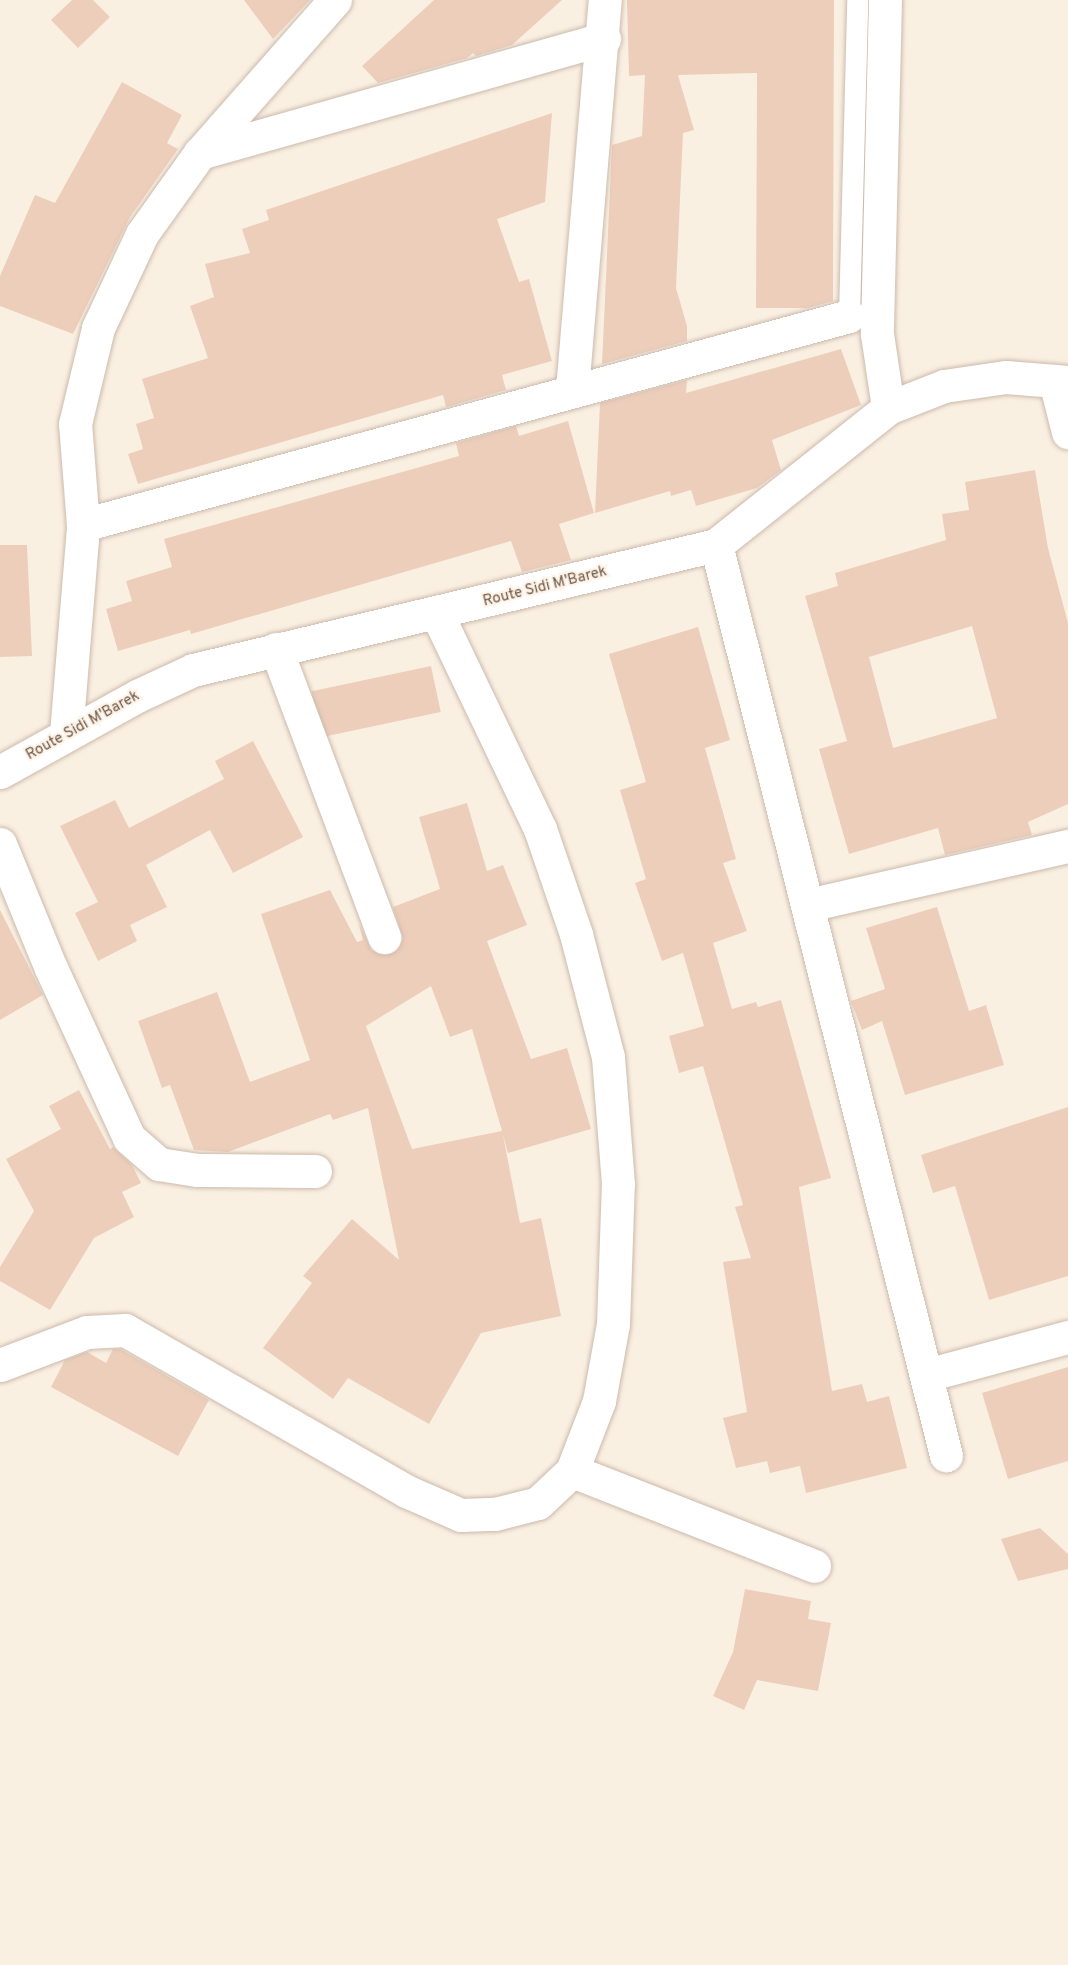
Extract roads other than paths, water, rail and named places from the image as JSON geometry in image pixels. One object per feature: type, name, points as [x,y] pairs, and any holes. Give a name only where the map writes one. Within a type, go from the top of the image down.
[{"type":"street","points":[[66,734],[83,525],[75,424],[98,328],[142,234],[200,153],[335,0]]},
{"type":"street","points":[[572,390],[604,39],[605,0]]},
{"type":"street","points":[[885,0],[877,334],[888,408]]},
{"type":"street","points":[[200,153],[604,39]]},
{"type":"street","points":[[83,525],[849,316]]},
{"type":"street","name":"Route Sidi M'Barek","points":[[0,772],[66,734],[193,670],[276,649],[437,614],[716,544],[888,408],[944,386],[1006,377],[1062,382]]},
{"type":"street","points":[[1062,382],[1068,432]]},
{"type":"street","points":[[716,544],[946,1455]]},
{"type":"street","points":[[0,1365],[87,1332],[125,1330],[406,1491],[461,1515],[495,1514],[538,1503],[572,1471],[599,1401],[613,1324],[618,1184],[608,1057],[576,934],[540,829],[437,614]]},
{"type":"street","points":[[276,649],[384,937]]},
{"type":"street","points":[[0,844],[50,966],[129,1138],[159,1164],[198,1170],[315,1171]]},
{"type":"street","points":[[808,905],[1068,846]]},
{"type":"street","points":[[927,1375],[1068,1337]]},
{"type":"street","points":[[572,1471],[814,1566]]},
{"type":"lane","points":[[849,316],[857,0]]}]
